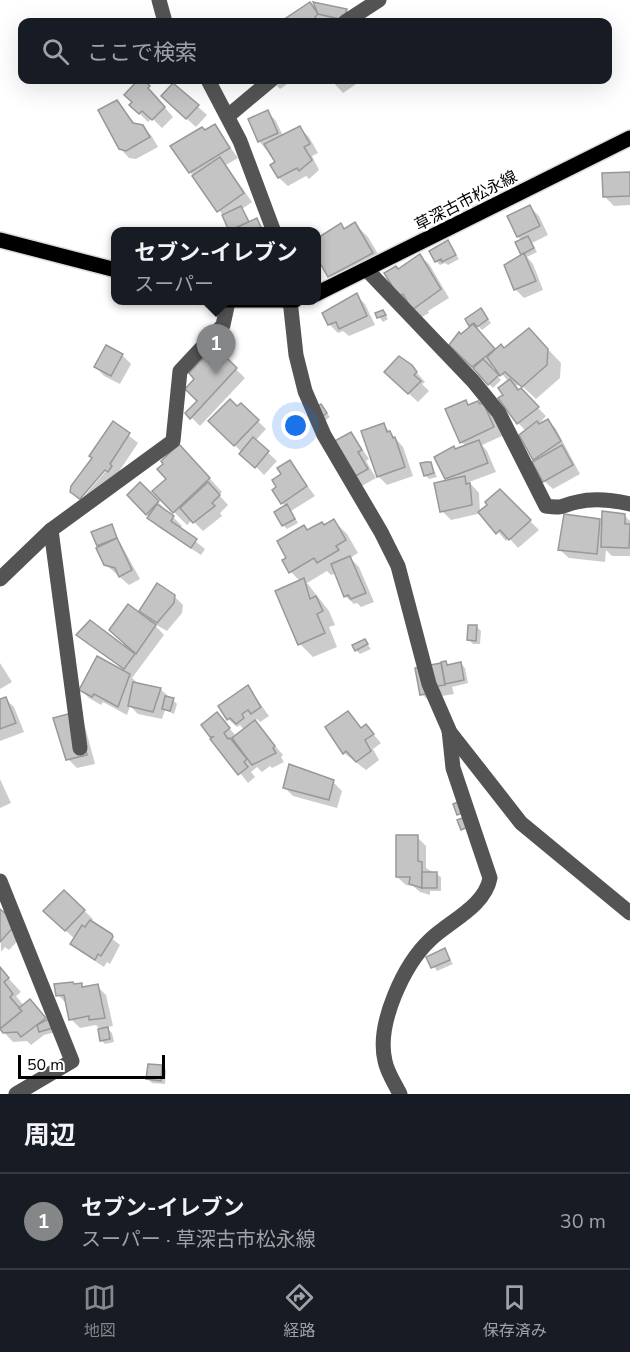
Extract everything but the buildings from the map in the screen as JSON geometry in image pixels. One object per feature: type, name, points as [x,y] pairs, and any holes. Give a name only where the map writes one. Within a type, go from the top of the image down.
[{"type":"main road","name":"草深古市松永線","points":[[321,292],[630,138]]},
{"type":"main road","points":[[0,240],[111,269]]},
{"type":"street","points":[[159,0],[164,18]]},
{"type":"street","points":[[351,18],[379,0]]},
{"type":"street","points":[[210,84],[240,141],[272,227]]},
{"type":"street","points":[[228,116],[266,84]]},
{"type":"street","points":[[367,270],[473,381],[499,413],[546,506],[563,509],[576,502],[604,500],[630,504]]},
{"type":"street","points":[[0,579],[51,530],[173,441],[180,370],[223,325],[226,305]]},
{"type":"street","points":[[292,305],[296,356],[305,391],[324,435],[381,532],[398,566],[429,684],[448,730],[453,768],[490,878],[488,889],[475,904],[429,940],[407,971],[387,1017],[382,1044],[385,1062],[400,1094]]},
{"type":"street","points":[[51,530],[80,748]]},
{"type":"street","points":[[448,730],[521,823],[630,913]]},
{"type":"street","points":[[0,881],[72,1061],[16,1094]]},
{"type":"place","name":"セブン-イレブン","points":[[216,374]]}]
